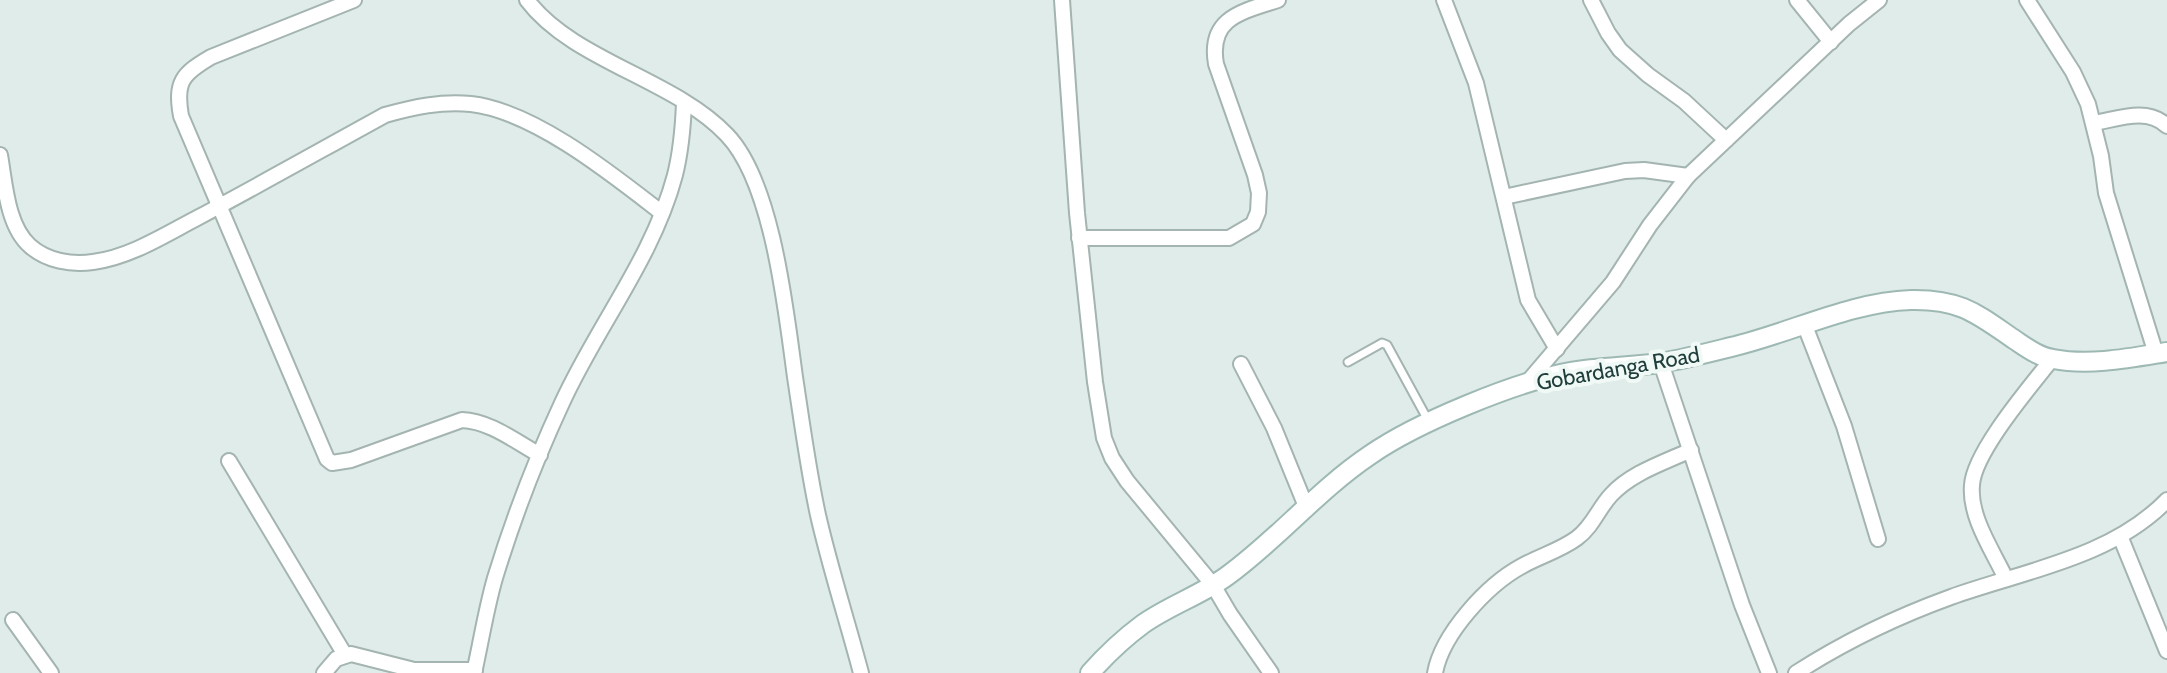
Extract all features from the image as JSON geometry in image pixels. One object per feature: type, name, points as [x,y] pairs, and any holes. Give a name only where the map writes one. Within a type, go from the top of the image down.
[{"type":"main road","name":"Gobardanga Road","points":[[1090,673],[1144,624],[1213,585],[1254,556],[1369,455],[1430,424],[1525,384],[1569,373],[1661,363],[1734,346],[1861,308],[1910,300],[1960,305],[2032,351],[2052,359],[2098,361],[2162,353]]},
{"type":"street","points":[[354,0],[211,57],[196,66],[179,85],[181,116],[327,459],[332,463],[351,460],[462,420],[490,428],[540,455]]},
{"type":"street","points":[[527,0],[545,19],[568,36],[684,103],[726,134],[742,153],[776,254],[818,515],[861,673]]},
{"type":"street","points":[[1062,0],[1079,238],[1097,403],[1104,438],[1127,481],[1213,585],[1271,673]]},
{"type":"street","points":[[1079,238],[1229,238],[1253,224],[1258,212],[1259,193],[1255,175],[1213,49],[1217,33],[1234,15],[1278,0]]},
{"type":"street","points":[[1591,0],[1620,50],[1684,101],[1726,140]]},
{"type":"street","points":[[1797,0],[1831,42]]},
{"type":"street","points":[[1525,384],[1613,282],[1650,225],[1688,176],[1879,0]]},
{"type":"street","points":[[2027,0],[2073,72],[2088,104],[2106,193],[2162,353]]},
{"type":"street","points":[[1447,1],[1476,83],[1528,300],[1557,349]]},
{"type":"street","points":[[324,673],[328,666],[345,655],[358,654],[414,670],[474,672],[494,581],[540,455],[568,390],[641,260],[662,213],[683,140],[684,103]]},
{"type":"street","points":[[0,155],[19,232],[30,246],[64,262],[96,262],[141,247],[385,115],[420,105],[472,104],[520,120],[606,170],[662,213]]},
{"type":"street","points":[[2094,123],[2139,115],[2151,116],[2167,126]]},
{"type":"street","points":[[1504,197],[1625,171],[1644,170],[1688,176]]},
{"type":"street","points":[[1805,326],[1844,426],[1878,539]]},
{"type":"street","points":[[2006,579],[1977,517],[1972,484],[1977,466],[1992,441],[2052,359]]},
{"type":"street","points":[[1661,363],[1742,605],[1769,673]]},
{"type":"street","points":[[1241,364],[1274,428],[1307,509]]},
{"type":"street","points":[[1435,673],[1438,658],[1448,640],[1468,613],[1497,583],[1520,567],[1574,541],[1594,522],[1601,506],[1624,483],[1691,450]]},
{"type":"street","points":[[229,461],[345,655]]},
{"type":"street","points":[[1796,673],[1883,625],[1947,599],[2074,557],[2120,536],[2147,519],[2167,500]]},
{"type":"street","points":[[2120,536],[2167,651]]},
{"type":"street","points":[[13,620],[51,673]]},
{"type":"lane","points":[[1348,362],[1382,343],[1387,345],[1430,424]]}]
